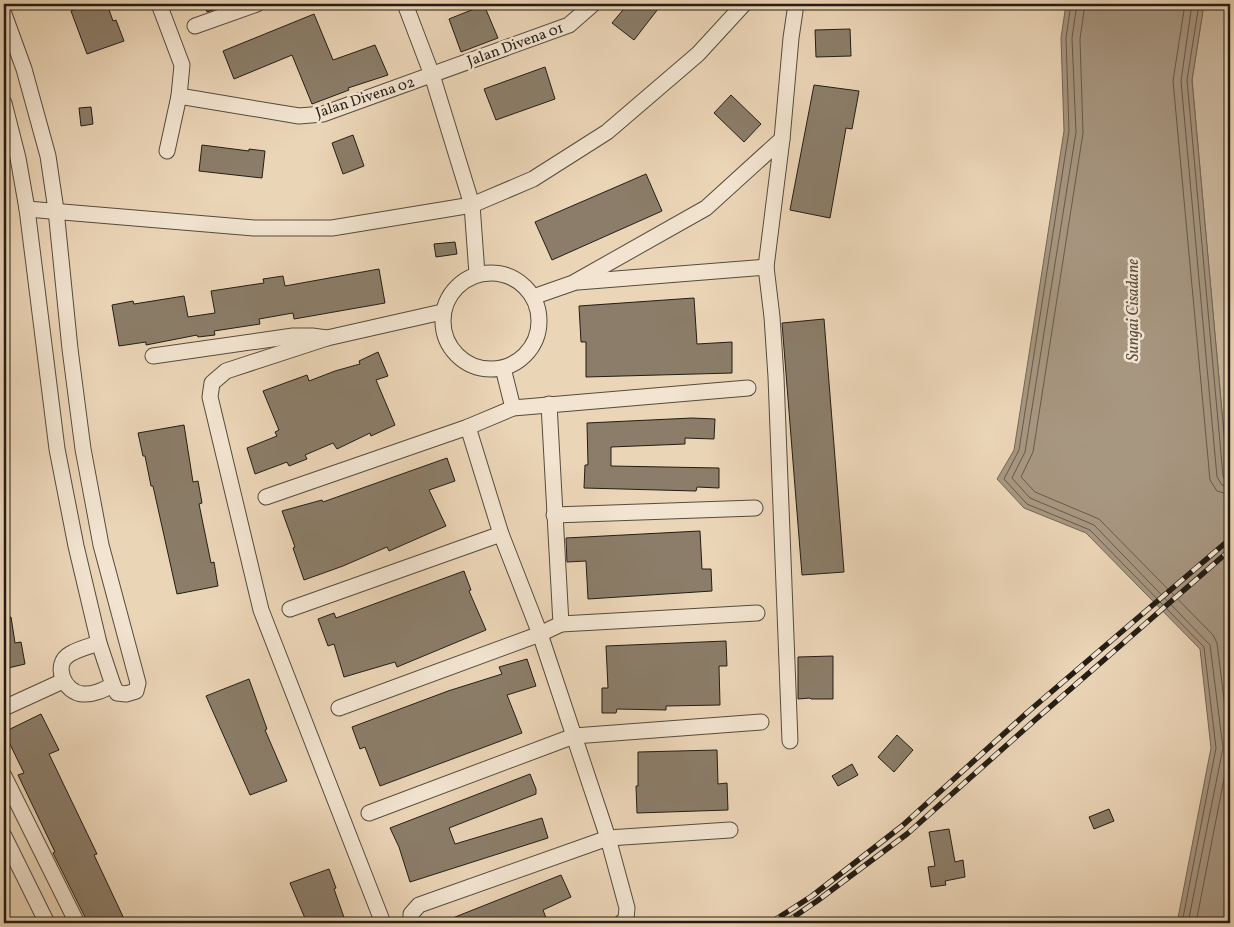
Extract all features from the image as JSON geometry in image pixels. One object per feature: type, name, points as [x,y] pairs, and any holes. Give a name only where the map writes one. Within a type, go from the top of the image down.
[{"type":"street","points":[[159,4],[182,65],[167,150]]},
{"type":"street","points":[[195,26],[257,4]]},
{"type":"street","points":[[405,4],[432,75],[472,205],[477,274]]},
{"type":"street","name":"Jalan Divena 01","points":[[432,75],[568,25],[593,4]]},
{"type":"street","points":[[27,209],[254,228],[332,228],[472,205],[533,179],[608,132],[698,54],[744,4]]},
{"type":"street","points":[[790,741],[776,378],[766,267],[795,11]]},
{"type":"street","points":[[4,14],[24,69],[48,156],[56,210],[70,349],[83,448],[101,545],[138,683],[136,691],[126,694],[116,693],[113,686],[100,643],[76,546],[57,449],[27,209],[18,158],[4,103]]},
{"type":"street","name":"Jalan Divena 02","points":[[178,96],[299,116],[323,114],[432,75]]},
{"type":"street","points":[[533,297],[573,283],[706,208],[782,139]]},
{"type":"street","points":[[573,283],[766,267]]},
{"type":"street","points":[[494,272],[509,276],[523,284],[533,297],[539,314],[538,331],[531,348],[519,360],[502,368],[483,369],[465,362],[450,349],[443,331],[442,312],[449,295],[461,282],[477,274],[494,272]]},
{"type":"street","points":[[384,923],[261,610],[210,398],[212,383],[226,371],[327,338],[442,312]]},
{"type":"street","points":[[153,356],[294,336],[327,338]]},
{"type":"street","points":[[502,368],[513,408]]},
{"type":"street","points":[[266,496],[468,427],[513,408],[748,388]]},
{"type":"street","points":[[549,404],[561,624]]},
{"type":"street","points":[[468,427],[501,534],[540,634],[608,838],[627,908],[626,919],[621,923]]},
{"type":"street","points":[[554,515],[755,508]]},
{"type":"street","points":[[290,609],[501,534]]},
{"type":"street","points":[[339,708],[540,634],[561,624],[757,613]]},
{"type":"street","points":[[100,643],[69,654],[64,660],[61,669],[63,681],[70,689],[81,694],[96,692],[113,686]]},
{"type":"street","points":[[4,708],[63,681]]},
{"type":"street","points":[[369,813],[574,736],[761,722]]},
{"type":"street","points":[[4,776],[76,923]]},
{"type":"street","points":[[411,923],[410,914],[419,905],[608,838],[730,830]]},
{"type":"street","points":[[4,836],[47,923]]},
{"type":"shaded area","points":[[1204,4],[1230,4],[1229,490],[1192,80]]},
{"type":"water","name":"Sungai Cisadane","points":[[1066,4],[1204,4],[1192,80],[1230,500],[1230,923],[1177,923],[1211,748],[1200,649],[1086,533],[1024,508],[997,479],[1014,450],[1064,131],[1061,38]]},
{"type":"building","points":[[90,4],[107,4],[113,21],[116,20],[124,41],[87,54],[71,11]]},
{"type":"building","points":[[204,4],[230,4],[207,12]]},
{"type":"building","points":[[628,4],[651,4],[658,9],[634,40],[612,23]]},
{"type":"building","points":[[484,5],[498,38],[461,52],[449,19]]},
{"type":"building","points":[[314,14],[333,60],[375,45],[388,75],[348,88],[349,90],[312,104],[292,55],[234,79],[223,51]]},
{"type":"building","points":[[850,29],[851,56],[816,57],[815,30]]},
{"type":"building","points":[[545,67],[555,99],[496,120],[484,89]]},
{"type":"building","points":[[814,85],[859,91],[852,129],[846,128],[830,218],[790,210]]},
{"type":"building","points":[[731,95],[761,124],[744,142],[714,113]]},
{"type":"building","points":[[91,107],[93,124],[81,126],[79,108]]},
{"type":"building","points":[[353,135],[364,166],[343,174],[332,143]]},
{"type":"building","points":[[202,145],[249,151],[249,149],[265,151],[262,178],[199,171]]},
{"type":"building","points":[[646,174],[662,211],[552,260],[535,222]]},
{"type":"building","points":[[455,242],[457,254],[436,257],[434,244]]},
{"type":"building","points":[[379,269],[385,303],[294,319],[293,313],[259,319],[260,324],[214,331],[215,335],[198,337],[197,335],[146,345],[146,342],[119,346],[112,305],[133,301],[134,304],[184,296],[188,317],[215,313],[211,291],[264,283],[263,279],[283,276],[285,286]]},
{"type":"building","points":[[694,298],[697,344],[732,342],[732,373],[586,377],[586,342],[581,342],[579,306]]},
{"type":"building","points":[[824,319],[844,572],[802,575],[782,323]]},
{"type":"building","points":[[378,352],[388,376],[376,380],[395,425],[371,436],[370,433],[337,449],[333,443],[305,455],[307,459],[289,466],[287,462],[255,474],[247,448],[277,436],[275,432],[279,430],[263,391],[307,375],[309,381],[360,364],[359,361]]},
{"type":"building","points":[[692,418],[715,419],[714,439],[685,438],[685,444],[611,447],[611,466],[719,468],[719,488],[697,487],[696,491],[584,488],[585,465],[588,465],[587,423]]},
{"type":"building","points":[[184,425],[193,482],[198,481],[202,503],[199,504],[211,563],[214,562],[218,586],[177,594],[153,486],[151,486],[138,433]]},
{"type":"building","points":[[447,458],[455,481],[429,490],[446,526],[389,551],[387,547],[304,580],[282,511],[322,500],[323,502]]},
{"type":"building","points":[[700,531],[702,569],[711,569],[712,591],[588,599],[586,561],[567,562],[566,538]]},
{"type":"building","points":[[464,571],[471,590],[469,591],[486,630],[397,667],[395,662],[344,677],[334,644],[328,646],[318,619],[334,613],[336,618]]},
{"type":"building","points":[[4,617],[11,617],[15,643],[21,642],[25,664],[4,669]]},
{"type":"building","points":[[726,641],[727,666],[719,666],[720,705],[666,706],[666,710],[617,709],[616,713],[602,713],[602,688],[608,688],[606,646]]},
{"type":"building","points":[[833,656],[833,699],[798,699],[798,657]]},
{"type":"building","points":[[527,659],[536,686],[507,695],[522,733],[380,786],[365,747],[360,749],[352,727],[448,691],[502,674],[499,667]]},
{"type":"building","points":[[249,679],[267,729],[265,730],[287,781],[250,795],[206,696]]},
{"type":"building","points":[[41,714],[59,750],[49,754],[97,854],[94,855],[126,923],[88,923],[53,853],[55,852],[18,775],[24,773],[4,732]]},
{"type":"building","points":[[897,735],[913,750],[894,772],[878,757]]},
{"type":"building","points":[[717,750],[718,784],[727,783],[728,810],[637,813],[638,752]]},
{"type":"building","points":[[852,764],[858,775],[838,786],[832,776]]},
{"type":"building","points":[[530,774],[536,794],[449,828],[455,844],[542,818],[548,838],[410,882],[399,847],[390,828]]},
{"type":"building","points":[[1109,809],[1114,821],[1094,829],[1089,817]]},
{"type":"building","points":[[949,829],[955,862],[963,860],[965,877],[945,881],[946,885],[931,887],[928,867],[935,866],[929,832]]},
{"type":"building","points":[[329,869],[346,923],[307,923],[290,883]]},
{"type":"building","points":[[561,875],[571,897],[543,910],[548,923],[440,923]]},
{"type":"railway","points":[[770,923],[812,896],[902,826],[1029,711],[1230,539]]},
{"type":"railway","points":[[785,923],[907,834],[1230,550]]}]
